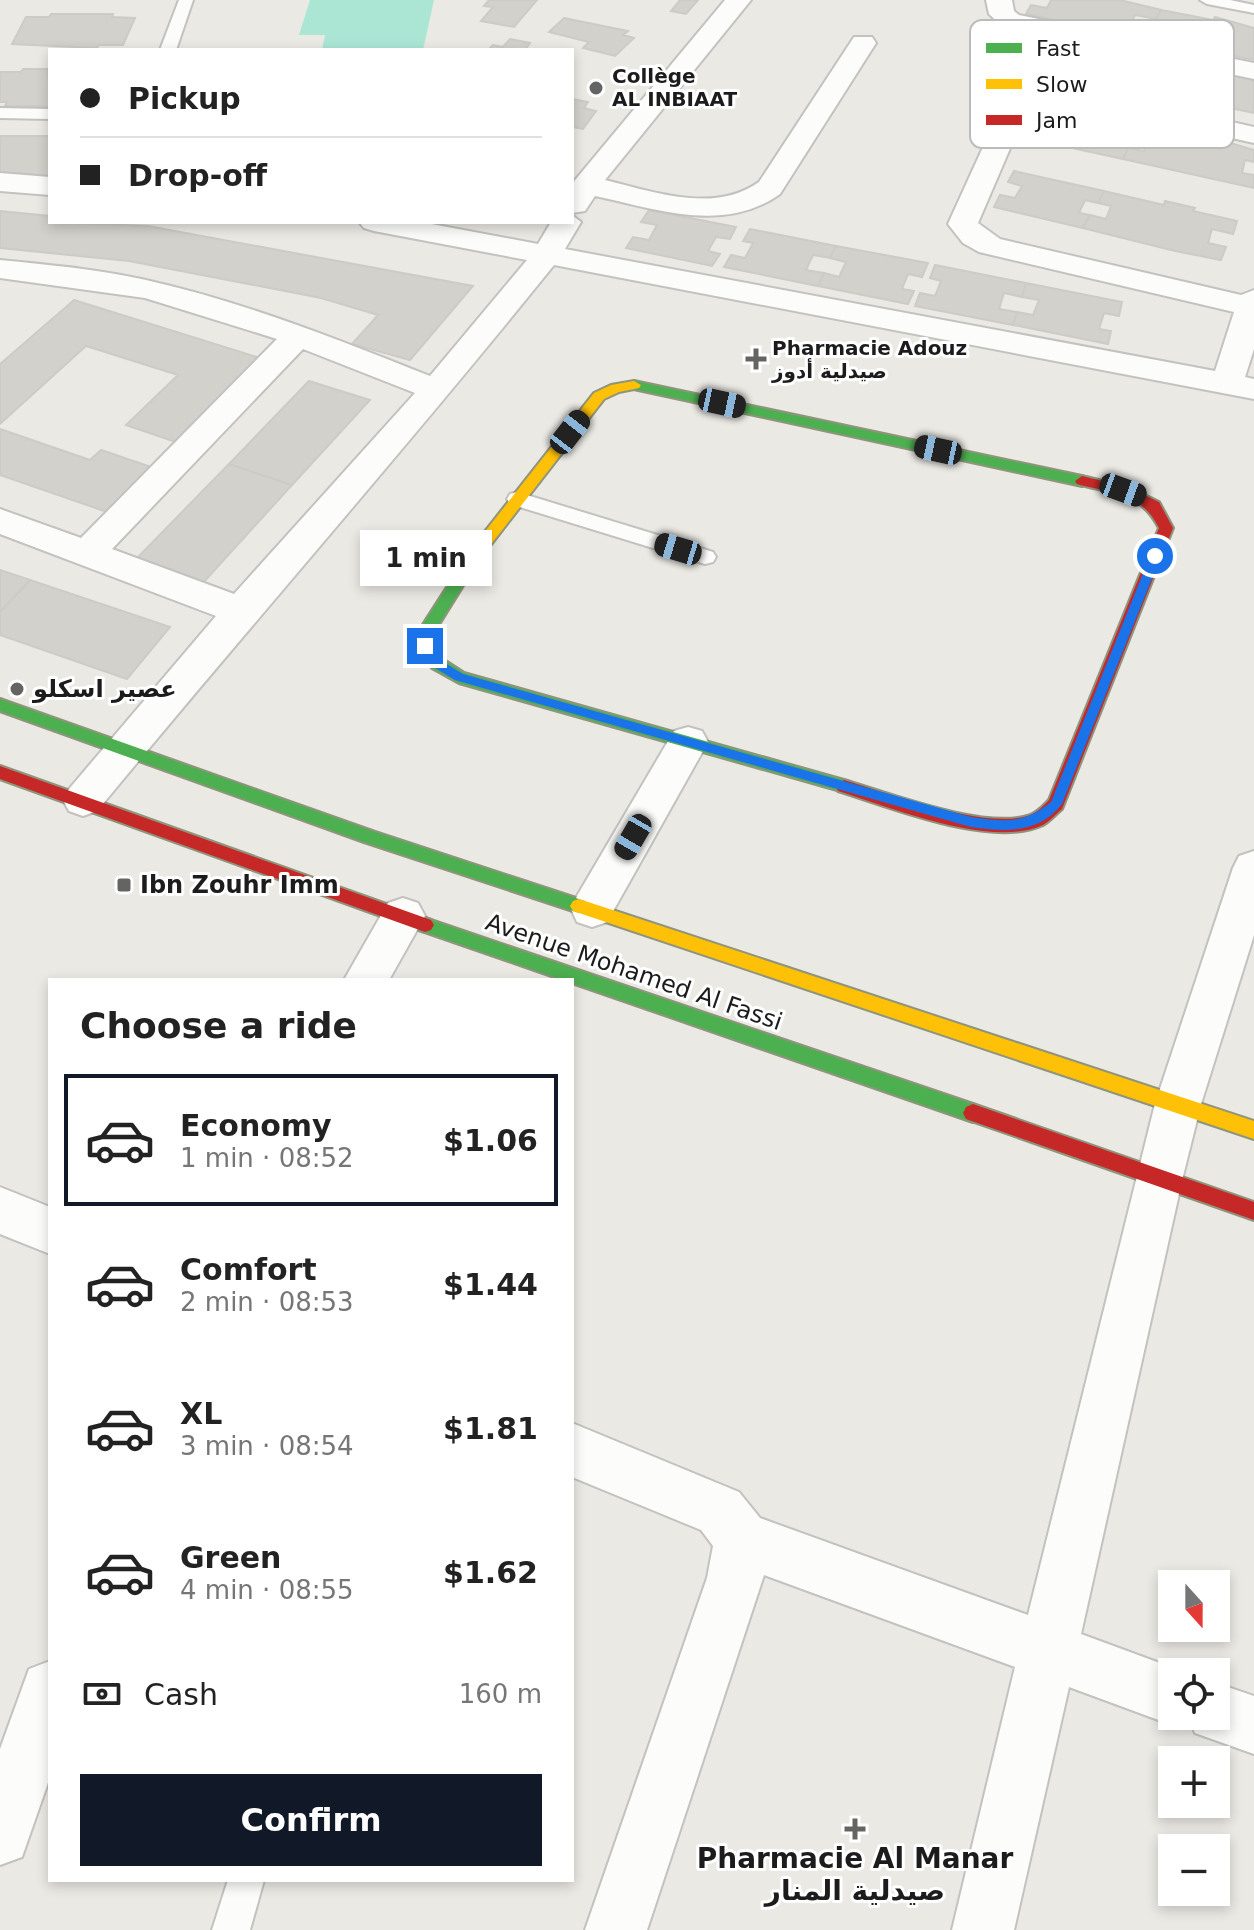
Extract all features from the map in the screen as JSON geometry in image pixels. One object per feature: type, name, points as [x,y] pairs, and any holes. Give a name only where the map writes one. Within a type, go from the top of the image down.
[{"type":"street","points":[[574,207],[586,185],[738,0]]},
{"type":"street","points":[[999,0],[1002,14],[1010,20]]},
{"type":"street","points":[[586,185],[703,208],[750,204],[770,188],[863,43]]},
{"type":"street","points":[[1234,67],[1254,71]]},
{"type":"street","points":[[1234,130],[1254,135]]},
{"type":"street","points":[[384,224],[1240,386],[1252,303],[990,246],[974,237],[963,224],[996,148]]},
{"type":"street","points":[[0,182],[48,186]]},
{"type":"street","points":[[83,800],[241,611],[436,390],[547,255],[565,224]]},
{"type":"street","points":[[0,300],[13,270],[88,278],[144,289],[299,335],[436,390]]},
{"type":"street","points":[[87,553],[299,335]]},
{"type":"street","points":[[634,385],[1123,490],[1154,505],[1163,518],[1166,528],[1056,804],[1036,821],[1000,826],[971,822],[688,742],[459,677],[431,660],[425,646],[428,624],[517,499],[599,396],[634,385]]},
{"type":"street","points":[[0,521],[241,611]]},
{"type":"street","name":"Avenue Mohamed Al Fassi","points":[[0,705],[370,837],[1254,1130]]},
{"type":"street","points":[[592,909],[688,742]]},
{"type":"street","name":"Avenue Mohamed Al Fassi","points":[[0,772],[572,978]]},
{"type":"street","points":[[983,1930],[1159,1176],[1178,1104],[1254,868]]},
{"type":"street","points":[[367,978],[403,916]]},
{"type":"street","name":"Avenue Mohamed Al Fassi","points":[[574,979],[1159,1176],[1254,1211]]},
{"type":"street","points":[[0,1210],[48,1230]]},
{"type":"street","points":[[574,1451],[731,1525],[1047,1653],[1158,1691]]},
{"type":"street","points":[[616,1930],[735,1578],[731,1525]]},
{"type":"street","points":[[0,1835],[48,1696]]},
{"type":"street","points":[[1230,1717],[1254,1725]]},
{"type":"lane","points":[[169,48],[186,0]]},
{"type":"lane","points":[[1207,0],[1254,9]]},
{"type":"lane","points":[[0,113],[48,114]]},
{"type":"lane","points":[[517,499],[705,557]]},
{"type":"lane","points":[[231,1930],[245,1882]]},
{"type":"green space","points":[[310,0],[434,0],[423,48],[322,48],[325,35],[299,35]]},
{"type":"building","points":[[489,0],[537,0],[514,27],[481,21],[493,7],[484,6]]},
{"type":"building","points":[[680,0],[698,0],[686,14],[671,11]]},
{"type":"building","points":[[1051,0],[1120,0],[1161,10],[1156,19],[1135,15],[1132,20],[1056,20],[1026,14],[1031,5],[1047,8]]},
{"type":"building","points":[[1161,10],[1213,20],[1162,20],[1156,19]]},
{"type":"building","points":[[51,14],[113,14],[112,17],[135,18],[123,45],[99,45],[97,48],[12,44],[26,17],[49,17]]},
{"type":"building","points":[[564,18],[628,31],[623,35],[634,38],[615,56],[583,48],[589,42],[549,32]]},
{"type":"building","points":[[1234,22],[1254,28],[1254,60],[1234,56]]},
{"type":"building","points":[[510,39],[530,43],[526,48],[490,48],[493,45],[503,47]]},
{"type":"building","points":[[23,69],[48,69],[48,106],[5,106],[7,102],[0,102],[0,72],[21,72]]},
{"type":"building","points":[[1234,74],[1254,78],[1254,113],[1234,109]]},
{"type":"building","points":[[574,99],[588,102],[584,108],[596,111],[583,129],[574,127]]},
{"type":"building","points":[[0,136],[48,136],[48,176],[19,177],[20,173],[0,176]]},
{"type":"building","points":[[1234,144],[1254,150],[1254,162],[1245,160],[1242,173],[1254,175],[1254,188],[1123,159],[1128,148],[1144,151],[1145,148],[1234,148]]},
{"type":"building","points":[[1073,148],[1128,148],[1123,159]]},
{"type":"building","points":[[1014,171],[1104,191],[1098,203],[1085,200],[1079,213],[1090,215],[1083,228],[994,207],[1000,195],[1015,198],[1022,186],[1008,182]]},
{"type":"building","points":[[1104,191],[1164,205],[1165,201],[1237,221],[1233,234],[1212,229],[1208,243],[1226,247],[1221,260],[1175,251],[1083,228],[1090,215],[1106,219],[1111,206],[1098,203]]},
{"type":"building","points":[[649,210],[736,227],[730,239],[716,237],[708,251],[720,254],[712,266],[626,248],[633,237],[649,240],[657,225],[641,222]]},
{"type":"building","points":[[0,211],[48,216],[48,224],[148,226],[473,286],[410,360],[352,344],[378,315],[321,298],[129,261],[0,248]]},
{"type":"building","points":[[750,229],[836,246],[830,258],[813,255],[806,270],[824,273],[818,286],[724,267],[731,255],[745,258],[753,243],[743,241]]},
{"type":"building","points":[[836,246],[928,263],[922,277],[908,274],[902,289],[914,291],[908,304],[818,286],[824,273],[839,277],[846,262],[830,258]]},
{"type":"building","points":[[935,265],[1026,283],[1022,297],[1004,293],[999,309],[1017,312],[1013,325],[915,306],[920,293],[935,296],[941,281],[930,278]]},
{"type":"building","points":[[1026,283],[1122,302],[1119,316],[1104,313],[1099,329],[1111,331],[1108,344],[1013,325],[1017,312],[1033,315],[1039,300],[1022,297]]},
{"type":"building","points":[[74,300],[260,358],[176,442],[126,425],[178,375],[86,346],[0,424],[0,364]]},
{"type":"building","points":[[309,381],[370,400],[292,485],[229,464]]},
{"type":"building","points":[[0,429],[90,460],[101,450],[151,467],[107,512],[0,475]]},
{"type":"building","points":[[229,464],[292,485],[201,585],[135,560]]},
{"type":"building","points":[[0,570],[30,580],[0,612]]},
{"type":"building","points":[[30,580],[170,627],[127,679],[0,635],[0,612]]},
{"type":"traffic: fast","points":[[634,385],[1082,481]]},
{"type":"traffic: fast","points":[[477,552],[430,626],[426,651],[438,664],[459,677],[844,786]]},
{"type":"traffic: fast","points":[[0,705],[370,837],[579,906]]},
{"type":"traffic: fast","points":[[425,925],[973,1113]]},
{"type":"traffic: slow","points":[[477,552],[599,396],[616,388],[634,385]]},
{"type":"traffic: slow","points":[[579,906],[1254,1130]]},
{"type":"traffic: jam","points":[[844,786],[942,815],[997,825],[1020,825],[1037,820],[1056,804],[1166,528],[1154,505],[1123,490],[1082,481]]},
{"type":"traffic: jam","points":[[0,772],[425,925]]},
{"type":"traffic: jam","points":[[973,1113],[1254,1211]]},
{"type":"place","name":"Collège AL INBIAAT","points":[[596,88]]},
{"type":"place","name":"Pharmacie Adouz صيدلية أدوز","points":[[756,359]]},
{"type":"place","name":"عصير اسكلو","points":[[17,689]]},
{"type":"place","name":"Ibn Zouhr Imm","points":[[124,885]]},
{"type":"place","name":"Pharmacie Al Manar صيدلية المنار","points":[[855,1829]]},
{"type":"route","points":[[425,646],[431,660],[459,677],[971,822],[1000,826],[1018,824],[1036,821],[1056,804],[1155,556]]}]
